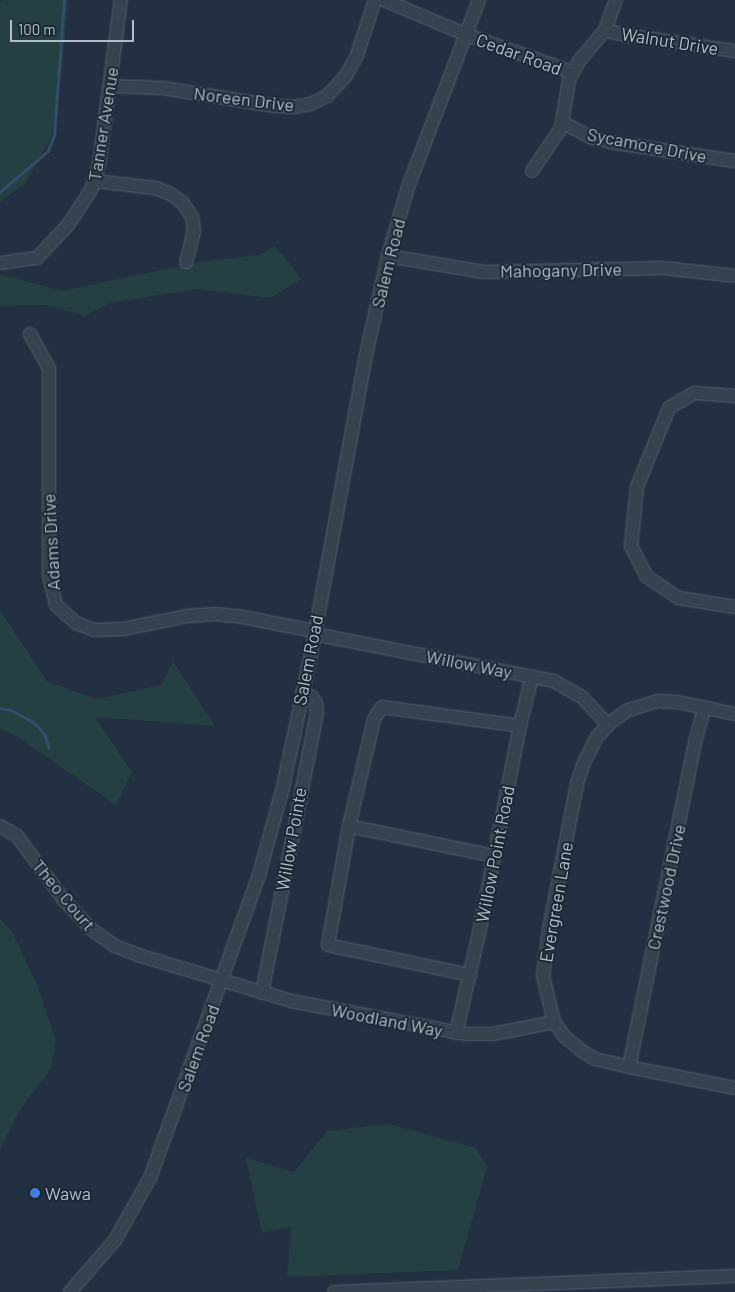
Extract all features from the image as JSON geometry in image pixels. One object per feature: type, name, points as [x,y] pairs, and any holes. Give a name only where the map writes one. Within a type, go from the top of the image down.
[{"type":"street","name":"Tanner Avenue","points":[[0,263],[37,258],[73,218],[88,198],[94,182],[110,86],[121,0]]},
{"type":"street","name":"Noreen Drive","points":[[110,86],[162,88],[275,106],[294,107],[312,104],[328,96],[345,77],[357,55],[375,0]]},
{"type":"street","name":"Cedar Road","points":[[384,0],[467,35],[572,72]]},
{"type":"street","name":"Salem Road","points":[[70,1292],[116,1240],[150,1178],[248,911],[268,846],[302,693],[365,359],[388,256],[408,187],[479,0]]},
{"type":"street","points":[[532,171],[556,140],[562,122],[567,87],[572,72],[605,30],[616,0]]},
{"type":"street","name":"Walnut Drive","points":[[605,30],[620,34],[735,51]]},
{"type":"street","name":"Sycamore Drive","points":[[562,122],[592,138],[735,161]]},
{"type":"street","points":[[94,182],[154,188],[169,193],[183,203],[192,217],[194,231],[186,262]]},
{"type":"street","name":"Mahogany Drive","points":[[388,256],[484,272],[663,268],[735,276]]},
{"type":"street","name":"Adams Drive","points":[[30,334],[49,368],[49,576],[56,604],[76,623],[94,630],[123,629],[187,616],[215,614],[242,617],[314,632]]},
{"type":"street","points":[[735,396],[694,393],[669,408],[637,487],[631,546],[646,576],[679,598],[735,607]]},
{"type":"street","name":"Willow Way","points":[[314,632],[532,676],[560,684],[577,694],[608,725]]},
{"type":"street","name":"Willow Point Road","points":[[456,1033],[470,975],[520,726],[532,676]]},
{"type":"street","name":"Willow Pointe","points":[[262,993],[317,712],[316,702],[312,697],[302,693]]},
{"type":"street","name":"Evergreen Lane","points":[[734,1083],[629,1067],[595,1059],[564,1036],[554,1022],[543,976],[548,929],[579,774],[592,747],[608,725],[628,710],[653,702],[668,700],[735,714]]},
{"type":"street","points":[[470,975],[328,945],[349,826],[374,719],[382,707],[520,726]]},
{"type":"street","name":"Crestwood Drive","points":[[629,1067],[695,742],[704,708]]},
{"type":"street","name":"Theo Court","points":[[0,826],[17,836],[77,916],[107,941],[132,953],[171,966],[223,979]]},
{"type":"street","points":[[349,826],[494,856]]},
{"type":"street","name":"Woodland Way","points":[[223,979],[291,1001],[456,1033],[492,1034],[554,1022]]},
{"type":"street","points":[[334,1292],[735,1276]]},
{"type":"green space","points":[[3,0],[68,0],[62,72],[51,138],[26,183],[0,202],[0,2]]},
{"type":"green space","points":[[275,246],[302,279],[270,298],[197,289],[110,303],[85,316],[46,305],[0,306],[0,274],[62,291],[200,262],[259,255]]},
{"type":"green space","points":[[0,610],[47,681],[96,699],[161,685],[173,661],[215,726],[95,717],[132,772],[116,805],[15,735],[0,729]]},
{"type":"green space","points":[[0,919],[13,933],[37,985],[56,1040],[51,1069],[19,1111],[0,1149]]},
{"type":"green space","points":[[389,1124],[476,1148],[487,1167],[458,1270],[287,1277],[291,1227],[262,1233],[246,1158],[294,1172],[327,1131]]},
{"type":"waterway","points":[[0,192],[48,151],[54,135],[64,0]]},
{"type":"waterway","points":[[0,708],[11,710],[34,722],[45,735],[49,747]]},
{"type":"place","name":"Wawa","points":[[35,1193]]}]
